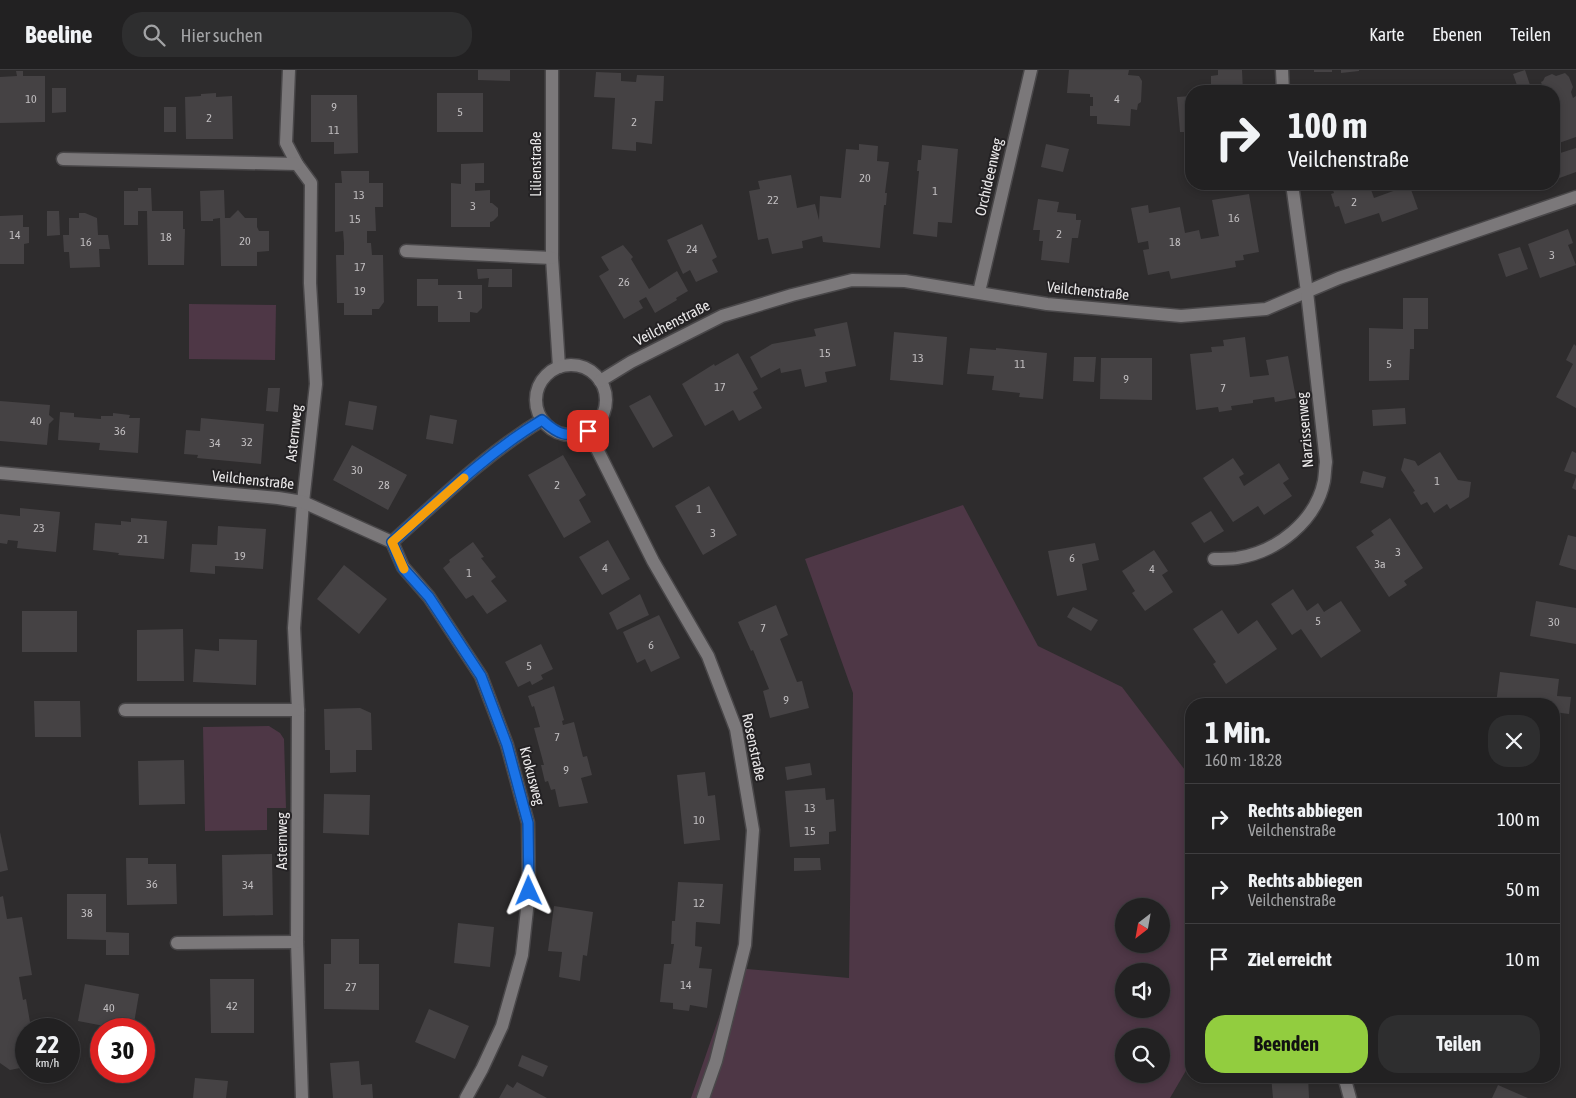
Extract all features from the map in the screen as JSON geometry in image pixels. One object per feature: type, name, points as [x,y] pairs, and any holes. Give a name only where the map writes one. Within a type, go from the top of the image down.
[{"type":"street","name":"Asternweg","points":[[289,70],[286,143],[297,164],[311,183],[310,283],[316,384],[303,502],[294,628],[298,710],[297,942],[302,1098]]},
{"type":"street","name":"Lilienstraße","points":[[552,70],[552,258],[559,367]]},
{"type":"street","name":"Orchideenweg","points":[[979,292],[1031,70]]},
{"type":"street","points":[[1282,70],[1283,85]]},
{"type":"street","points":[[63,159],[297,164]]},
{"type":"street","name":"Narzissenweg","points":[[1214,560],[1238,558],[1264,550],[1291,535],[1306,518],[1317,501],[1322,488],[1326,462],[1307,292],[1293,190]]},
{"type":"street","name":"Veilchenstraße","points":[[600,381],[631,362],[722,316],[792,295],[852,280],[905,281],[1047,304],[1181,316],[1266,308],[1339,278],[1576,197]]},
{"type":"street","points":[[406,251],[552,258]]},
{"type":"street","points":[[574,365],[589,370],[600,381],[606,394],[605,408],[599,422],[588,431],[571,436],[555,432],[542,420],[536,400],[540,386],[542,380],[559,367],[574,365]]},
{"type":"street","points":[[392,542],[460,481],[524,431],[542,420]]},
{"type":"street","name":"Rosenstraße","points":[[588,431],[653,561],[708,656],[738,738],[753,830],[745,945],[716,1061],[703,1098]]},
{"type":"street","name":"Veilchenstraße","points":[[0,473],[268,497],[303,502],[392,542]]},
{"type":"street","name":"Krokusweg","points":[[392,542],[403,568],[429,597],[481,676],[507,745],[528,823],[529,891],[522,955],[502,1026],[466,1098]]},
{"type":"street","points":[[125,710],[298,710]]},
{"type":"street","points":[[177,944],[297,942]]},
{"type":"street","points":[[1346,1083],[1350,1098]]},
{"type":"shaded area","points":[[189,304],[276,305],[275,360],[189,359]]},
{"type":"shaded area","points":[[963,505],[1038,646],[1122,687],[1185,770],[1185,1072],[1170,1098],[691,1098],[736,968],[849,978],[853,693],[805,559]]},
{"type":"shaded area","points":[[269,726],[280,733],[284,739],[286,808],[267,808],[267,830],[205,831],[203,727]]},
{"type":"building","points":[[478,70],[510,70],[510,81],[478,80]]},
{"type":"building","points":[[1069,70],[1129,70],[1128,75],[1139,76],[1142,81],[1141,102],[1138,104],[1137,110],[1131,109],[1130,126],[1097,124],[1097,116],[1090,116],[1090,106],[1093,106],[1093,97],[1090,97],[1090,94],[1067,93]]},
{"type":"building","points":[[1218,70],[1242,70],[1243,85],[1211,85],[1211,76],[1218,75]]},
{"type":"building","points":[[1314,70],[1332,70],[1332,72],[1314,72]]},
{"type":"building","points":[[1341,70],[1359,70],[1359,71],[1341,73]]},
{"type":"building","points":[[1525,70],[1530,85],[1517,85],[1513,74]]},
{"type":"building","points":[[16,71],[23,71],[23,76],[45,76],[45,122],[0,123],[0,77],[17,76]]},
{"type":"building","points":[[596,72],[621,73],[621,81],[636,82],[637,75],[664,76],[663,101],[655,101],[652,144],[636,142],[636,151],[612,149],[615,98],[594,97]]},
{"type":"building","points":[[1565,73],[1569,77],[1573,87],[1571,92],[1573,98],[1576,96],[1576,137],[1560,143],[1560,85],[1542,85],[1541,82],[1545,77],[1552,74],[1556,76]]},
{"type":"building","points":[[52,88],[66,88],[66,112],[52,113]]},
{"type":"building","points":[[216,93],[216,97],[232,96],[233,139],[186,139],[185,97]]},
{"type":"building","points":[[437,93],[483,93],[483,132],[437,132]]},
{"type":"building","points":[[311,95],[357,95],[358,153],[334,154],[334,142],[311,142]]},
{"type":"building","points":[[1185,96],[1185,132],[1180,132],[1177,97]]},
{"type":"building","points":[[164,107],[176,107],[176,132],[164,132]]},
{"type":"building","points":[[859,144],[878,146],[877,161],[889,162],[880,248],[823,242],[822,236],[802,241],[803,248],[772,254],[768,238],[758,240],[749,191],[760,189],[758,181],[791,175],[797,208],[815,204],[819,220],[820,196],[841,198],[846,149],[859,150]]},
{"type":"building","points":[[1046,144],[1069,149],[1063,172],[1041,167]]},
{"type":"building","points":[[922,145],[958,149],[952,223],[938,222],[937,237],[913,234],[919,171],[917,171],[918,160],[921,160]]},
{"type":"building","points":[[1576,148],[1576,172],[1560,178],[1560,153]]},
{"type":"building","points":[[484,163],[484,183],[475,183],[475,191],[490,190],[490,203],[498,208],[498,216],[490,222],[490,227],[451,227],[451,183],[461,184],[461,164]]},
{"type":"building","points":[[341,171],[369,171],[369,183],[383,183],[383,207],[375,207],[376,231],[367,231],[367,243],[371,243],[372,255],[383,255],[384,302],[379,309],[372,309],[372,315],[344,315],[344,303],[337,303],[336,255],[344,255],[344,243],[343,231],[335,232],[335,183],[342,183]]},
{"type":"building","points":[[138,188],[151,188],[152,211],[183,211],[183,229],[185,229],[184,265],[148,265],[147,211],[138,211],[138,225],[124,225],[124,191],[138,191]]},
{"type":"building","points":[[224,190],[225,218],[230,218],[238,210],[245,218],[257,218],[259,231],[269,231],[269,251],[257,252],[257,266],[221,266],[220,218],[213,219],[213,221],[201,221],[200,191]]},
{"type":"building","points":[[1333,190],[1371,190],[1374,198],[1396,190],[1411,190],[1418,209],[1382,222],[1379,213],[1345,224],[1339,206],[1335,207],[1331,194],[1334,193]]},
{"type":"building","points":[[1249,194],[1259,252],[1243,255],[1244,260],[1235,261],[1236,267],[1171,279],[1169,271],[1148,275],[1143,250],[1149,249],[1148,241],[1138,243],[1131,208],[1148,205],[1149,213],[1180,207],[1185,233],[1199,230],[1201,239],[1219,236],[1212,200]]},
{"type":"building","points":[[1038,199],[1059,202],[1057,212],[1076,214],[1076,220],[1081,220],[1078,238],[1072,238],[1069,263],[1041,260],[1043,241],[1039,241],[1040,230],[1033,230]]},
{"type":"building","points":[[47,211],[59,211],[60,235],[47,236]]},
{"type":"building","points":[[79,213],[85,213],[97,218],[98,235],[108,235],[110,249],[99,249],[100,267],[70,268],[69,252],[64,252],[63,235],[69,235],[69,218],[79,218]]},
{"type":"building","points":[[23,215],[23,227],[29,227],[29,243],[24,244],[24,264],[0,264],[0,216]]},
{"type":"building","points":[[702,224],[717,257],[712,260],[718,272],[696,282],[690,270],[683,274],[667,240]]},
{"type":"building","points":[[1568,229],[1573,243],[1568,245],[1576,265],[1540,278],[1528,244]]},
{"type":"building","points":[[623,245],[633,257],[631,259],[649,289],[677,271],[688,291],[655,313],[646,297],[639,301],[643,308],[624,319],[599,276],[609,270],[601,257]]},
{"type":"building","points":[[1520,247],[1528,269],[1506,277],[1498,254]]},
{"type":"building","points":[[477,269],[512,269],[512,287],[488,287],[489,278],[478,279]]},
{"type":"building","points":[[417,279],[438,279],[438,285],[482,285],[482,308],[477,313],[470,312],[470,322],[438,322],[438,306],[417,306]]},
{"type":"building","points":[[1403,298],[1428,298],[1428,329],[1414,329],[1414,349],[1410,349],[1409,380],[1369,381],[1369,328],[1403,329]]},
{"type":"building","points":[[847,322],[856,366],[825,372],[827,382],[805,387],[801,369],[781,373],[780,368],[761,378],[750,357],[772,344],[816,336],[814,329]]},
{"type":"building","points":[[894,332],[947,337],[943,385],[890,380]]},
{"type":"building","points":[[1245,337],[1250,377],[1269,375],[1266,360],[1288,356],[1296,398],[1275,402],[1274,397],[1253,400],[1253,403],[1231,406],[1232,410],[1219,412],[1218,407],[1196,410],[1190,354],[1212,352],[1211,347],[1224,346],[1223,340]]},
{"type":"building","points":[[1574,344],[1576,346],[1576,408],[1556,397],[1573,364],[1566,360]]},
{"type":"building","points":[[970,348],[996,350],[996,348],[1047,353],[1043,399],[1019,397],[1020,393],[992,390],[994,376],[967,374]]},
{"type":"building","points":[[738,353],[758,389],[753,392],[762,408],[739,421],[733,410],[705,426],[682,384],[714,364],[715,366]]},
{"type":"building","points":[[1074,357],[1096,357],[1094,382],[1073,381]]},
{"type":"building","points":[[1101,358],[1152,358],[1152,400],[1100,399]]},
{"type":"building","points":[[268,388],[280,388],[278,412],[266,411]]},
{"type":"building","points":[[650,395],[673,436],[653,448],[629,406]]},
{"type":"building","points":[[0,401],[50,405],[49,415],[54,419],[49,424],[47,445],[0,441]]},
{"type":"building","points":[[349,401],[377,406],[373,430],[345,425]]},
{"type":"building","points":[[1405,408],[1406,424],[1373,426],[1372,410]]},
{"type":"building","points":[[60,412],[74,413],[74,417],[101,419],[101,416],[113,416],[113,413],[130,415],[129,418],[140,418],[138,453],[99,450],[100,443],[58,440]]},
{"type":"building","points":[[430,415],[457,420],[453,444],[426,439]]},
{"type":"building","points":[[201,418],[264,424],[261,464],[197,458],[198,455],[184,454],[186,430],[200,431]]},
{"type":"building","points":[[352,445],[407,475],[388,510],[333,480]]},
{"type":"building","points":[[1572,451],[1576,453],[1576,475],[1564,471]]},
{"type":"building","points":[[1440,452],[1458,480],[1471,482],[1469,497],[1450,509],[1447,504],[1434,513],[1427,502],[1421,505],[1413,492],[1415,491],[1401,470],[1404,458],[1415,461],[1418,466]]},
{"type":"building","points":[[563,455],[586,495],[579,500],[591,522],[564,538],[528,475]]},
{"type":"building","points":[[1233,458],[1244,474],[1239,477],[1244,486],[1279,463],[1289,479],[1283,483],[1292,496],[1264,515],[1258,506],[1233,522],[1203,478]]},
{"type":"building","points":[[1363,471],[1386,477],[1383,488],[1360,483]]},
{"type":"building","points":[[1576,477],[1576,490],[1572,488]]},
{"type":"building","points":[[709,486],[737,535],[703,555],[675,506]]},
{"type":"building","points":[[20,508],[60,512],[56,552],[17,548],[18,541],[8,540],[7,544],[0,543],[0,514],[20,516]]},
{"type":"building","points":[[1211,511],[1224,531],[1204,543],[1191,523]]},
{"type":"building","points":[[131,518],[167,521],[164,559],[118,555],[119,553],[93,550],[95,523],[121,525],[121,521],[131,522]]},
{"type":"building","points":[[1390,518],[1423,568],[1404,581],[1407,585],[1389,597],[1356,547],[1374,535],[1371,531]]},
{"type":"building","points":[[218,526],[266,529],[263,569],[215,566],[215,574],[190,572],[192,544],[217,545]]},
{"type":"building","points":[[1568,535],[1576,537],[1576,570],[1559,565]]},
{"type":"building","points":[[608,540],[630,579],[602,595],[579,557]]},
{"type":"building","points":[[473,542],[484,557],[481,558],[496,577],[491,581],[507,601],[487,614],[473,595],[466,599],[443,568],[450,562],[449,560]]},
{"type":"building","points":[[1095,543],[1099,560],[1082,564],[1087,590],[1057,596],[1048,551]]},
{"type":"building","points":[[1154,550],[1168,571],[1162,575],[1173,592],[1145,611],[1132,593],[1135,591],[1122,571]]},
{"type":"building","points":[[344,565],[387,599],[359,634],[317,599]]},
{"type":"building","points":[[1293,589],[1307,611],[1318,603],[1324,612],[1341,601],[1361,631],[1321,658],[1301,629],[1292,635],[1271,604]]},
{"type":"building","points":[[640,594],[649,615],[617,630],[609,613]]},
{"type":"building","points":[[1536,601],[1576,608],[1576,644],[1530,636]]},
{"type":"building","points":[[776,605],[788,635],[780,639],[797,682],[802,681],[809,708],[770,718],[763,691],[769,689],[753,650],[751,651],[738,622]]},
{"type":"building","points":[[1073,607],[1098,620],[1091,631],[1067,617]]},
{"type":"building","points":[[1222,610],[1238,634],[1257,620],[1277,649],[1226,684],[1213,664],[1216,662],[1193,629]]},
{"type":"building","points":[[22,611],[77,611],[77,652],[22,652]]},
{"type":"building","points":[[659,615],[680,658],[651,672],[645,659],[637,663],[623,632]]},
{"type":"building","points":[[183,629],[184,681],[137,681],[137,630]]},
{"type":"building","points":[[219,639],[257,640],[256,685],[193,682],[195,649],[219,651]]},
{"type":"building","points":[[541,644],[553,669],[541,675],[543,679],[532,685],[530,681],[518,687],[505,662]]},
{"type":"building","points":[[1500,672],[1559,679],[1557,696],[1571,697],[1569,714],[1560,713],[1560,698],[1497,698]]},
{"type":"building","points":[[554,686],[564,720],[562,721],[563,725],[574,722],[583,757],[587,756],[592,775],[581,778],[588,803],[559,807],[555,789],[551,790],[548,781],[545,782],[541,765],[544,765],[534,728],[540,727],[534,706],[532,707],[528,696]]},
{"type":"building","points":[[34,701],[80,701],[81,737],[35,737]]},
{"type":"building","points":[[360,708],[371,713],[372,750],[356,750],[356,772],[330,773],[330,750],[325,750],[324,709]]},
{"type":"building","points":[[184,760],[185,804],[139,805],[138,761]]},
{"type":"building","points":[[810,763],[812,775],[787,780],[785,767]]},
{"type":"building","points":[[705,772],[708,796],[715,795],[720,840],[684,844],[677,775]]},
{"type":"building","points":[[825,788],[826,800],[834,799],[836,831],[829,832],[829,844],[790,847],[785,791]]},
{"type":"building","points":[[324,794],[370,795],[369,835],[323,833]]},
{"type":"building","points":[[0,832],[8,870],[0,872]]},
{"type":"building","points":[[272,854],[273,915],[223,916],[222,855]]},
{"type":"building","points":[[126,858],[148,858],[148,864],[176,864],[177,904],[127,905]]},
{"type":"building","points":[[794,858],[820,858],[821,870],[794,871]]},
{"type":"building","points":[[678,882],[723,884],[720,924],[696,922],[695,946],[702,947],[699,968],[712,969],[707,1008],[690,1005],[689,1011],[673,1009],[673,1003],[660,1002],[664,964],[671,964],[674,944],[671,944],[672,921],[675,921]]},
{"type":"building","points":[[67,894],[106,894],[106,932],[129,933],[129,955],[106,955],[106,940],[67,939]]},
{"type":"building","points":[[3,896],[7,919],[22,917],[32,975],[19,977],[23,1000],[26,999],[29,1018],[15,1018],[15,1069],[10,1070],[0,1063],[0,897]]},
{"type":"building","points":[[554,906],[593,912],[587,956],[583,955],[580,981],[559,977],[562,952],[548,951]]},
{"type":"building","points":[[458,923],[494,927],[490,967],[454,963]]},
{"type":"building","points":[[331,939],[359,939],[359,964],[379,964],[379,1010],[324,1009],[324,964],[331,964]]},
{"type":"building","points":[[210,979],[254,979],[254,1033],[211,1033]]},
{"type":"building","points":[[85,984],[139,994],[135,1018],[90,1018],[90,1023],[80,1021],[79,1018]]},
{"type":"building","points":[[429,1009],[469,1026],[455,1059],[415,1042]]},
{"type":"building","points":[[522,1055],[548,1066],[543,1077],[518,1066]]},
{"type":"building","points":[[359,1061],[361,1085],[372,1084],[373,1098],[333,1098],[330,1063]]},
{"type":"building","points":[[195,1078],[228,1081],[226,1098],[193,1098]]},
{"type":"building","points":[[517,1082],[547,1098],[499,1098],[507,1084],[513,1088]]},
{"type":"building","points":[[1272,1083],[1308,1083],[1309,1098],[1273,1098]]},
{"type":"building","points":[[1498,1085],[1528,1098],[1492,1098]]},
{"type":"slow traffic","points":[[404,569],[392,542],[464,478]]},
{"type":"route","points":[[529,891],[528,823],[507,745],[481,676],[429,597],[403,568],[392,542],[460,481],[524,431],[542,420],[555,432],[571,436],[588,431]]}]
